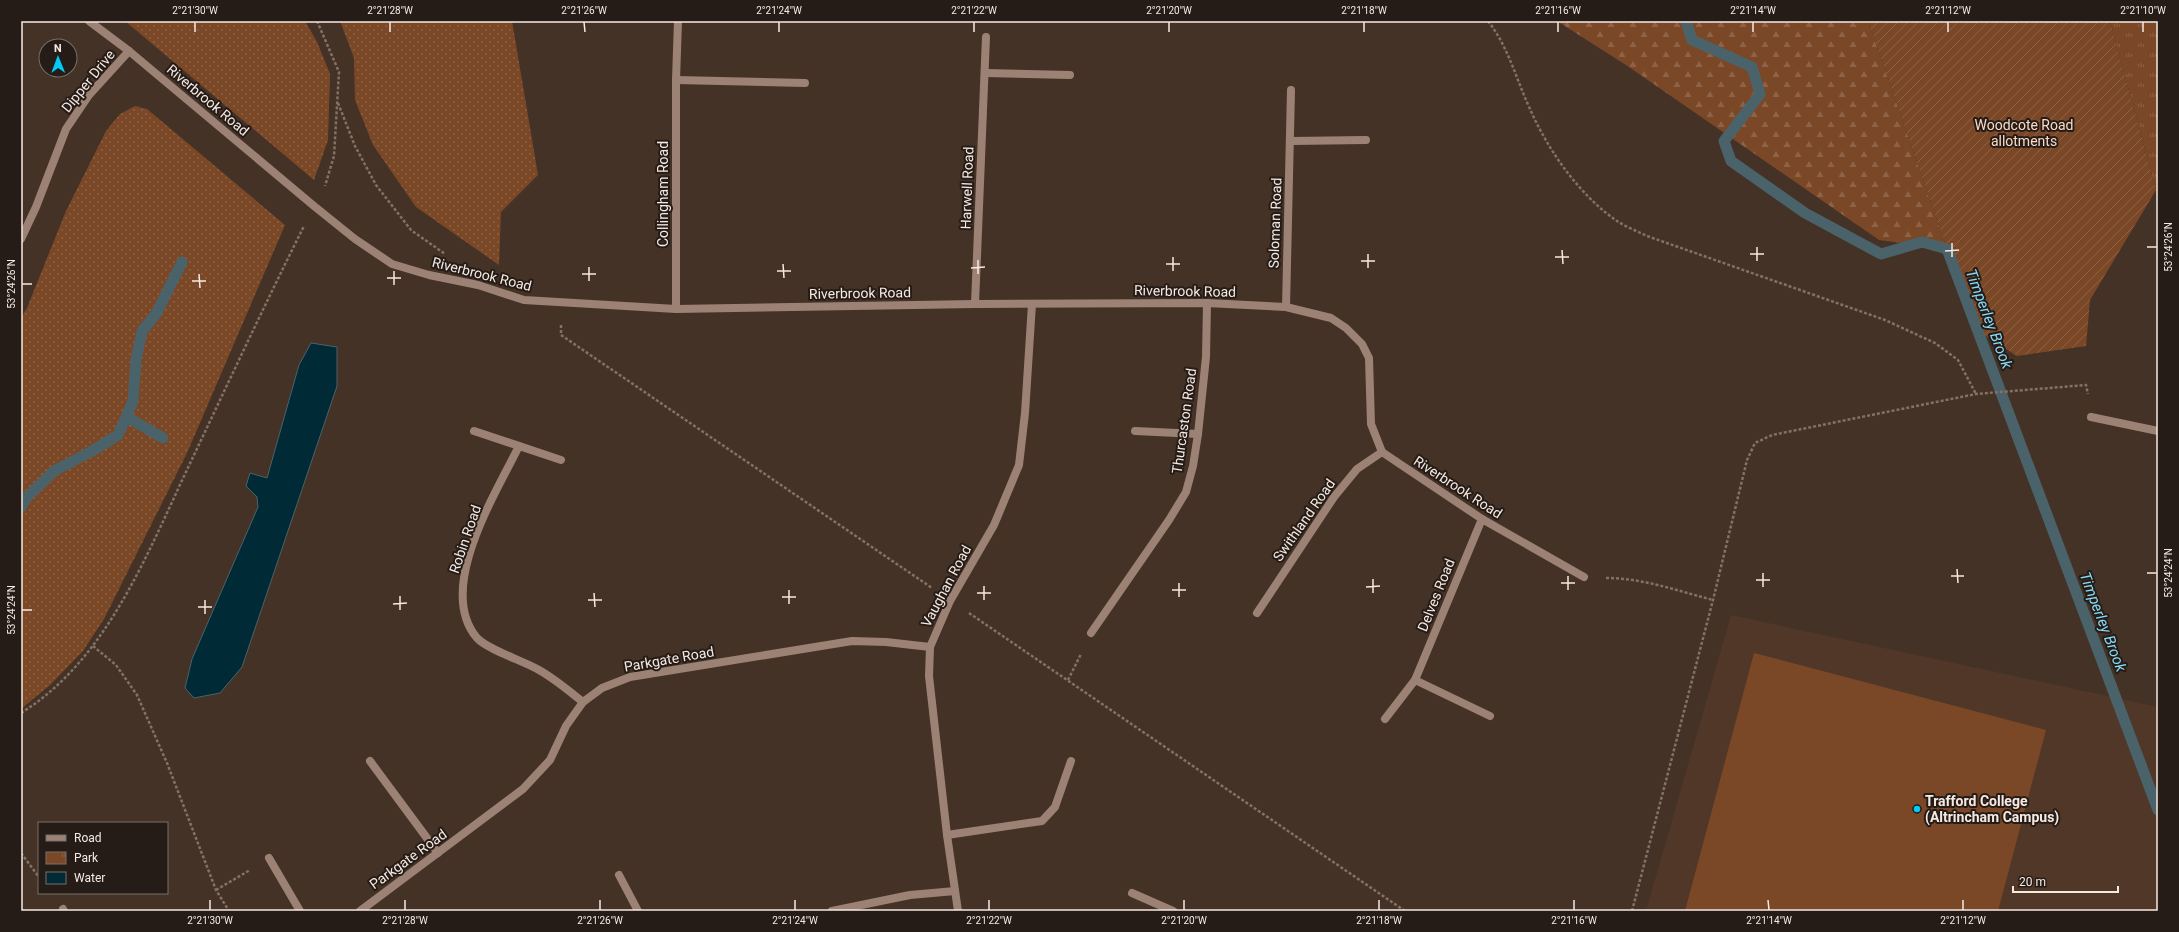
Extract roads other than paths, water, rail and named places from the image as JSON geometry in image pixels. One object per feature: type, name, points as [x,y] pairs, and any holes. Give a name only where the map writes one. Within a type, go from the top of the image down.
[{"type":"street","name":"Riverbrook Road","points":[[89,21],[129,51],[355,239],[392,264],[429,275],[478,285],[524,300],[676,309],[975,304],[1207,304],[1286,307],[1331,318],[1346,328],[1362,344],[1369,358],[1371,424],[1382,452],[1482,519],[1584,577]]},
{"type":"street","name":"Collingham Road","points":[[676,309],[676,80],[678,21]]},
{"type":"street","name":"Harwell Road","points":[[975,304],[986,38]]},
{"type":"street","name":"Dipper Drive","points":[[21,239],[36,207],[66,129],[89,95],[129,51]]},
{"type":"street","points":[[985,73],[1070,75]]},
{"type":"street","points":[[676,80],[805,83]]},
{"type":"street","name":"Soloman Road","points":[[1286,307],[1291,90]]},
{"type":"street","points":[[1291,141],[1366,140]]},
{"type":"street","name":"Vaughan Road","points":[[958,911],[947,836],[929,676],[930,647],[950,601],[994,526],[1019,465],[1025,413],[1032,304]]},
{"type":"street","name":"Thurcaston Road","points":[[1091,634],[1169,520],[1186,492],[1193,466],[1198,434],[1206,358],[1207,304]]},
{"type":"street","points":[[2091,416],[2158,431]]},
{"type":"street","points":[[474,431],[561,460]]},
{"type":"street","points":[[1135,432],[1198,434]]},
{"type":"street","name":"Robin Road","points":[[519,446],[481,524],[466,566],[462,592],[466,618],[478,638],[504,654],[539,670],[583,702]]},
{"type":"street","name":"Swithland Road","points":[[1257,613],[1334,497],[1357,469],[1382,452]]},
{"type":"street","name":"Delves Road","points":[[1386,719],[1415,680],[1482,519]]},
{"type":"street","name":"Parkgate Road","points":[[360,911],[523,790],[550,760],[566,726],[583,702],[602,688],[630,677],[852,641],[886,642],[930,647]]},
{"type":"street","points":[[1415,680],[1490,716]]},
{"type":"street","points":[[370,761],[438,853]]},
{"type":"street","points":[[947,836],[1042,821],[1055,807],[1071,761]]},
{"type":"street","points":[[268,858],[300,911]]},
{"type":"street","points":[[619,875],[638,911]]},
{"type":"street","points":[[832,911],[910,895],[955,891]]},
{"type":"street","points":[[1132,893],[1173,911]]},
{"type":"water","points":[[311,343],[337,347],[337,386],[242,667],[220,693],[194,698],[185,688],[192,659],[258,507],[257,497],[246,486],[250,473],[267,478],[299,365]]},
{"type":"waterway","name":"Timperley Brook","points":[[1686,21],[1692,40],[1752,67],[1760,94],[1724,141],[1731,161],[1805,213],[1881,254],[1922,242],[1947,249],[2158,810]]},
{"type":"waterway","points":[[21,507],[26,498],[54,471],[118,435],[133,401],[136,360],[142,331],[156,314],[182,262]]},
{"type":"waterway","points":[[127,417],[163,438]]},
{"type":"place","name":"Trafford College (Altrincham Campus)","points":[[1917,809]]},
{"type":"park label","name":"Woodcote Road allotments","points":[[2024,134]]}]
